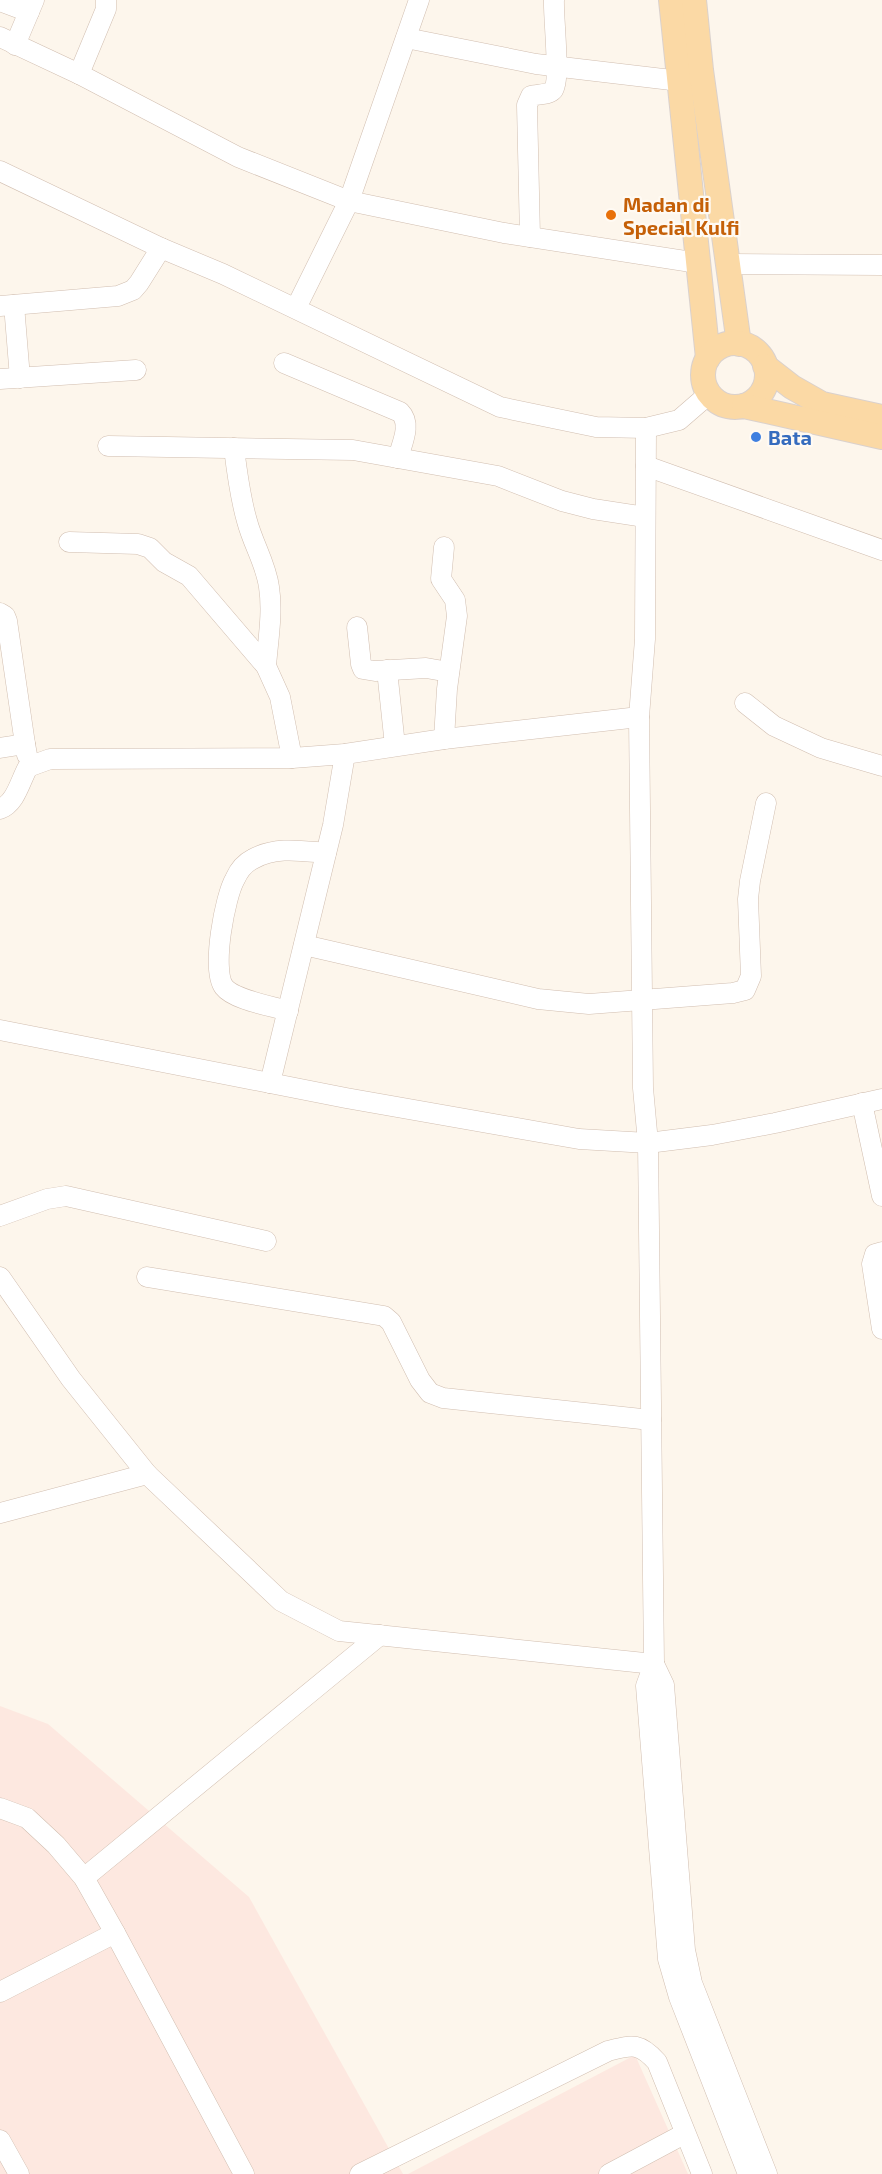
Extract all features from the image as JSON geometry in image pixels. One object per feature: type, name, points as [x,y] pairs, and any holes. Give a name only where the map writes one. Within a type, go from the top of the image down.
[{"type":"main road","points":[[671,0],[708,358]]},
{"type":"main road","points":[[694,0],[701,70],[740,344]]},
{"type":"main road","points":[[744,406],[753,401],[763,390],[766,380],[765,366],[753,349],[740,344],[729,344],[716,350],[708,358],[703,370],[704,383],[709,394],[719,403],[730,407],[744,406],[882,437]]},
{"type":"main road","points":[[765,366],[792,387],[822,404],[882,417]]},
{"type":"street","points":[[79,74],[106,9],[106,0]]},
{"type":"street","points":[[296,308],[349,201],[419,0]]},
{"type":"street","points":[[530,237],[528,100],[531,96],[553,91],[555,86],[557,67],[554,0]]},
{"type":"street","points":[[0,1],[31,6],[8,41],[79,74],[238,158],[349,201],[530,237],[698,263]]},
{"type":"street","points":[[406,38],[557,67],[680,81]]},
{"type":"street","points":[[0,171],[161,248],[296,308],[500,407],[596,427],[646,428],[679,420],[709,394]]},
{"type":"street","points":[[20,378],[7,306],[101,299],[133,290],[140,283],[161,248]]},
{"type":"street","points":[[730,264],[882,265]]},
{"type":"street","points":[[284,363],[400,412],[406,421],[406,428],[398,458]]},
{"type":"street","points":[[0,379],[136,370]]},
{"type":"street","points":[[646,428],[645,639],[639,717],[643,1088],[648,1143],[654,1664],[646,1686],[668,1959],[679,1997],[748,2174]]},
{"type":"street","points":[[108,446],[353,450],[498,476],[583,507],[645,517]]},
{"type":"street","points":[[234,448],[238,486],[269,586],[271,608],[266,666]]},
{"type":"street","points":[[646,466],[882,550]]},
{"type":"street","points":[[69,542],[138,544],[150,548],[164,562],[189,576],[266,666],[280,697],[292,758]]},
{"type":"street","points":[[444,547],[441,579],[455,600],[458,616],[449,672],[444,739]]},
{"type":"street","points":[[0,613],[7,621],[28,767],[14,798],[6,807],[0,809]]},
{"type":"street","points":[[357,627],[360,664],[363,669],[368,671],[426,668],[449,672]]},
{"type":"street","points":[[387,670],[395,746]]},
{"type":"street","points":[[745,703],[774,726],[821,748],[882,766]]},
{"type":"street","points":[[28,767],[50,759],[292,758],[345,754],[444,739],[639,717]]},
{"type":"street","points":[[0,748],[25,744]]},
{"type":"street","points":[[270,1083],[326,853],[345,754]]},
{"type":"street","points":[[304,945],[538,999],[589,1004],[733,993],[745,990],[751,976],[748,899],[766,803]]},
{"type":"street","points":[[288,1011],[235,995],[223,986],[218,972],[219,942],[233,881],[242,867],[266,853],[286,850],[326,853]]},
{"type":"street","points":[[0,1030],[518,1130],[579,1139],[648,1143],[712,1135],[775,1124],[882,1099]]},
{"type":"street","points":[[862,1103],[882,1196]]},
{"type":"street","points":[[0,1216],[47,1199],[66,1196],[266,1241]]},
{"type":"street","points":[[882,1252],[875,1254],[872,1264],[882,1329]]},
{"type":"street","points":[[0,1277],[70,1379],[147,1474],[281,1601],[339,1631],[654,1664]]},
{"type":"street","points":[[147,1277],[384,1316],[392,1322],[420,1380],[430,1393],[443,1398],[651,1420]]},
{"type":"street","points":[[0,1513],[147,1474]]},
{"type":"street","points":[[84,1878],[380,1635]]},
{"type":"street","points":[[654,1664],[664,1685],[685,1950],[692,1983],[767,2174]]},
{"type":"street","points":[[0,1808],[27,1818],[56,1845],[84,1878],[244,2174]]},
{"type":"street","points":[[0,1992],[115,1933]]},
{"type":"street","points":[[368,2172],[608,2051],[628,2046],[646,2049],[657,2062],[702,2174]]},
{"type":"street","points":[[609,2174],[684,2134]]},
{"type":"street","points":[[0,2140],[19,2174]]},
{"type":"shaded area","points":[[0,1706],[48,1724],[249,1897],[403,2174],[0,2174]]},
{"type":"shaded area","points":[[635,2055],[688,2174],[408,2174]]},
{"type":"place","name":"Madan di Special Kulfi","points":[[611,215]]},
{"type":"place","name":"Bata","points":[[756,437]]}]
